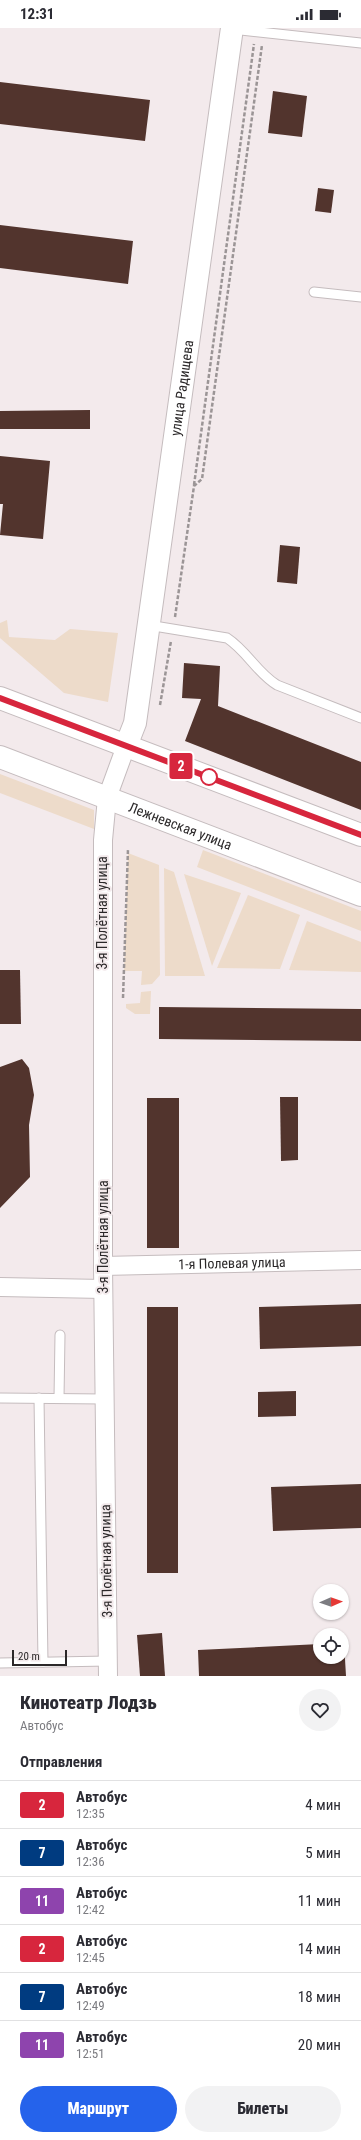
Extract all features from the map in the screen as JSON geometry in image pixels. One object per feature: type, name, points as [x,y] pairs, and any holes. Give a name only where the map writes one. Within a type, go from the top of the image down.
[{"type":"main road","name":"улица Радищева","points":[[126,746],[135,723],[232,28]]},
{"type":"main road","points":[[0,698],[361,835]]},
{"type":"main road","name":"Лежневская улица","points":[[0,757],[361,895]]},
{"type":"street","name":"3-я Полётная улица","points":[[108,1669],[103,1289],[103,840],[107,798],[126,746]]},
{"type":"street","name":"1-я Полевая улица","points":[[103,1266],[361,1260]]},
{"type":"street","points":[[0,1287],[103,1289]]},
{"type":"lane","points":[[232,28],[361,43]]},
{"type":"lane","points":[[314,292],[361,297]]},
{"type":"lane","points":[[148,625],[227,638],[237,645],[265,678],[277,685],[361,718]]},
{"type":"lane","points":[[59,1398],[60,1335]]},
{"type":"lane","points":[[0,1398],[104,1399]]},
{"type":"lane","points":[[40,1398],[43,1662]]},
{"type":"lane","points":[[0,1663],[43,1662],[108,1669]]},
{"type":"path","points":[[194,486],[202,479],[260,32]]},
{"type":"path","points":[[160,706],[173,628],[260,32]]},
{"type":"shaded area","points":[[7,620],[9,637],[55,640],[70,629],[118,633],[108,702],[64,693],[0,638],[0,623]]},
{"type":"shaded area","points":[[0,774],[94,810],[94,829],[0,793]]},
{"type":"shaded area","points":[[203,850],[361,911],[361,931],[197,867]]},
{"type":"shaded area","points":[[128,853],[159,865],[160,975],[152,984],[141,985],[142,971],[124,971]]},
{"type":"shaded area","points":[[164,868],[174,872],[205,976],[165,976]]},
{"type":"shaded area","points":[[184,874],[241,893],[212,966]]},
{"type":"shaded area","points":[[248,895],[300,915],[280,969],[217,968]]},
{"type":"shaded area","points":[[307,921],[361,942],[361,972],[289,970]]},
{"type":"shaded area","points":[[151,991],[150,1014],[135,1014],[126,1008],[126,1004],[140,1003],[141,992]]},
{"type":"building","points":[[0,82],[150,100],[145,141],[0,124]]},
{"type":"building","points":[[273,91],[307,96],[302,137],[268,133]]},
{"type":"building","points":[[318,188],[334,190],[331,213],[315,211]]},
{"type":"building","points":[[0,225],[133,241],[128,284],[0,268]]},
{"type":"building","points":[[90,410],[90,429],[0,429],[0,411]]},
{"type":"building","points":[[0,456],[50,461],[43,539],[0,535],[3,504],[0,504]]},
{"type":"building","points":[[280,545],[300,547],[297,584],[277,582]]},
{"type":"building","points":[[184,663],[220,666],[218,706],[361,762],[361,810],[185,741],[201,699],[182,698]]},
{"type":"building","points":[[0,970],[20,970],[21,1024],[0,1024]]},
{"type":"building","points":[[159,1007],[361,1009],[361,1041],[159,1039]]},
{"type":"building","points":[[22,1059],[29,1068],[34,1095],[29,1125],[30,1177],[0,1208],[0,1067]]},
{"type":"building","points":[[280,1097],[298,1097],[298,1160],[281,1161]]},
{"type":"building","points":[[147,1098],[179,1098],[179,1248],[147,1248]]},
{"type":"building","points":[[361,1304],[361,1346],[260,1349],[259,1307]]},
{"type":"building","points":[[147,1307],[178,1307],[178,1573],[147,1573]]},
{"type":"building","points":[[296,1391],[296,1416],[258,1417],[258,1392]]},
{"type":"building","points":[[361,1484],[361,1528],[273,1531],[271,1487]]},
{"type":"building","points":[[162,1633],[165,1676],[140,1676],[137,1635]]},
{"type":"building","points":[[313,1644],[313,1664],[345,1664],[346,1676],[199,1676],[198,1650]]},
{"type":"bus line","name":"2","points":[[0,698],[361,835]]}]
